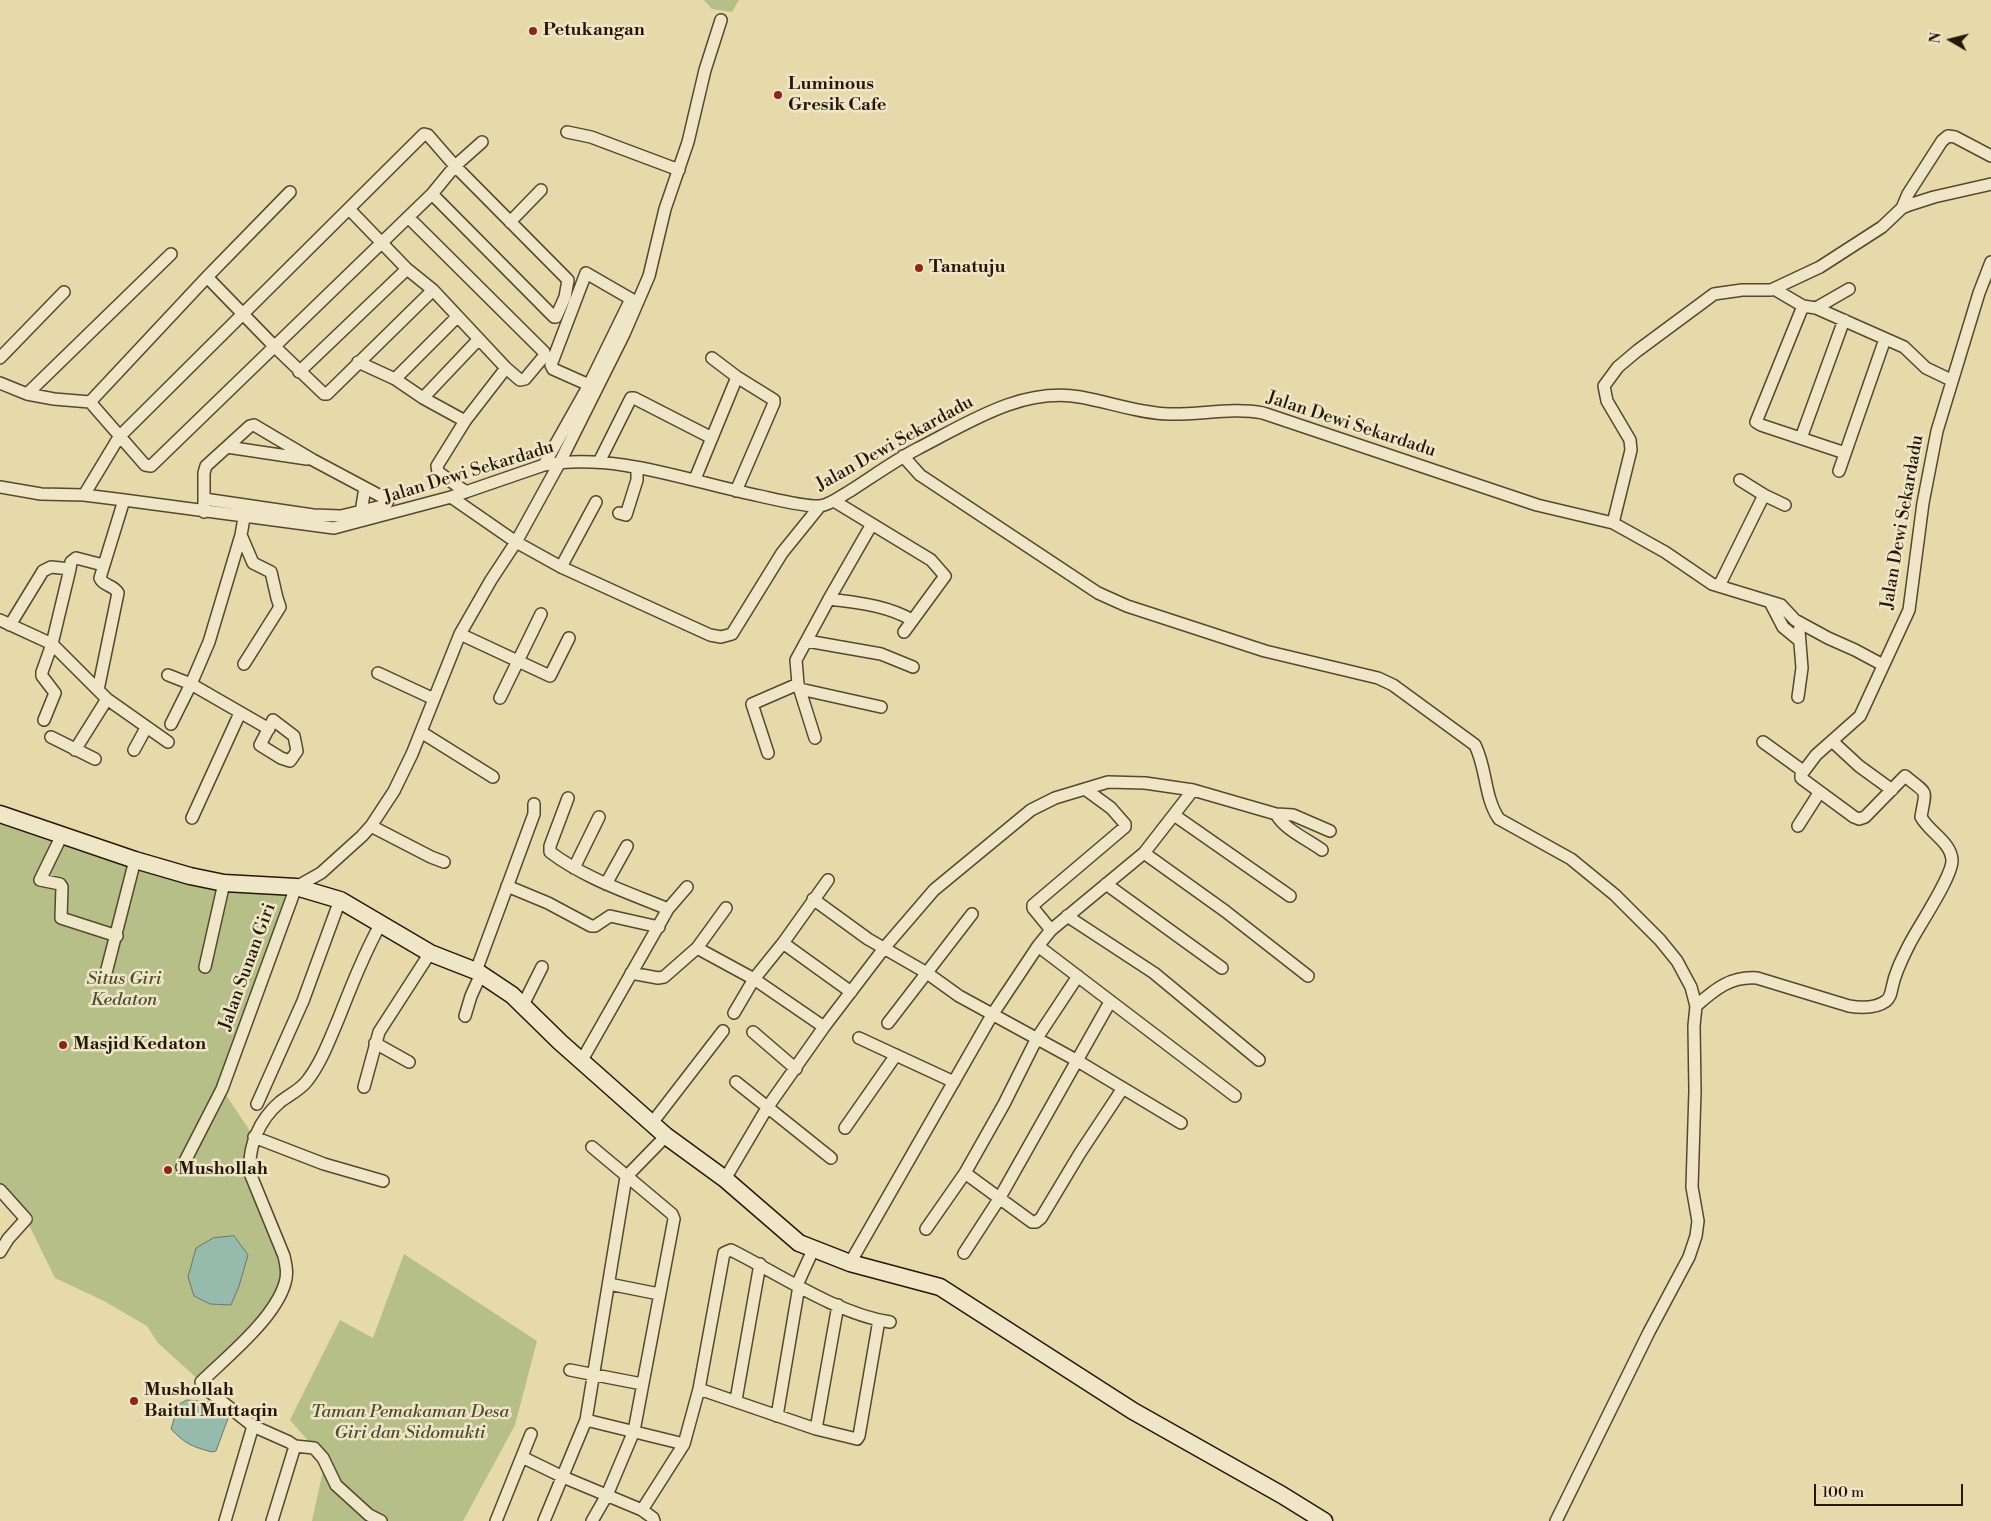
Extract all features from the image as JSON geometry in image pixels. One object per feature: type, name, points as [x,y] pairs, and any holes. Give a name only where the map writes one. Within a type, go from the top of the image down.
[{"type":"street","points":[[296,888],[321,873],[371,826],[394,791],[421,732],[460,634],[491,580],[516,542],[560,462],[644,290],[665,209],[688,142],[705,70],[721,20]]},
{"type":"street","points":[[567,132],[591,137],[679,170]]},
{"type":"street","points":[[84,496],[120,437],[424,134],[428,135],[455,166],[568,280],[561,310],[555,318],[432,194]]},
{"type":"street","points":[[1902,208],[1908,194],[1942,142],[1948,136],[1955,137],[1991,156]]},
{"type":"street","points":[[0,384],[26,394],[90,402],[145,465],[151,466],[275,348],[432,194],[455,166],[482,142]]},
{"type":"street","points":[[1613,523],[1631,450],[1630,440],[1607,401],[1604,386],[1618,367],[1637,350],[1714,294],[1742,290],[1774,289],[1820,267],[1882,227],[1902,208],[1918,200],[1991,184]]},
{"type":"street","points":[[510,222],[541,190]]},
{"type":"street","points":[[90,402],[290,192]]},
{"type":"street","points":[[350,209],[407,268],[432,290],[506,368],[523,380],[545,355],[544,352],[408,217]]},
{"type":"street","points":[[26,394],[171,254]]},
{"type":"street","name":"Jalan Dewi Sekardadu","points":[[0,487],[41,494],[124,500],[244,518],[334,528],[451,498],[544,465],[560,462],[600,462],[696,479],[736,492],[820,506],[834,501],[902,456],[1001,407],[1030,398],[1052,394],[1079,397],[1140,411],[1168,414],[1247,410],[1263,413],[1537,505],[1613,523],[1665,552],[1712,584],[1781,604],[1795,620],[1883,665],[1909,610],[1923,503],[1933,446],[1951,380],[1991,262]]},
{"type":"street","points":[[299,372],[407,268]]},
{"type":"street","points":[[544,465],[589,385],[631,299],[586,273],[551,365],[553,369],[589,385]]},
{"type":"street","points":[[207,277],[275,348],[324,394],[327,394],[432,290]]},
{"type":"street","points":[[1774,289],[1802,306],[1816,308],[1908,349],[1926,368],[1951,380]]},
{"type":"street","points":[[1816,308],[1849,289]]},
{"type":"street","points":[[0,358],[64,292]]},
{"type":"street","points":[[1802,306],[1756,422],[1845,453]]},
{"type":"street","points":[[395,379],[457,317]]},
{"type":"street","points":[[1801,438],[1844,320]]},
{"type":"street","points":[[1839,471],[1885,339]]},
{"type":"street","points":[[423,398],[478,340]]},
{"type":"street","points":[[712,358],[737,377],[771,397],[774,403],[736,492]]},
{"type":"street","points":[[358,362],[395,379],[423,398],[465,422]]},
{"type":"street","points":[[466,492],[436,470],[465,422],[506,368]]},
{"type":"street","points":[[696,479],[737,377]]},
{"type":"street","points":[[600,462],[631,398],[712,438]]},
{"type":"street","points":[[204,499],[313,515],[341,516],[382,506],[388,502],[388,500],[313,460],[254,425],[250,426],[204,469],[204,499],[204,512]]},
{"type":"street","points":[[227,447],[313,460]]},
{"type":"street","points":[[902,456],[920,475],[1106,596],[1127,606],[1266,651],[1378,678],[1393,685],[1475,745],[1486,780],[1487,796],[1492,809],[1499,819],[1571,859],[1615,895],[1660,940],[1676,960],[1691,987],[1696,1006],[1694,1026],[1695,1091],[1692,1188],[1698,1222],[1696,1236],[1689,1257],[1648,1332],[1556,1521]]},
{"type":"street","points":[[619,513],[626,515],[636,485],[638,468]]},
{"type":"street","points":[[1740,480],[1764,496],[1785,505]]},
{"type":"street","points":[[360,512],[365,488]]},
{"type":"street","points":[[1719,586],[1764,496]]},
{"type":"street","points":[[451,498],[516,542],[561,567],[682,623],[710,635],[721,637],[732,634],[782,553],[820,506]]},
{"type":"street","points":[[98,690],[118,593],[114,588],[101,581],[103,565],[124,500]]},
{"type":"street","points":[[834,501],[932,560],[945,576],[904,632]]},
{"type":"street","points":[[561,567],[596,502]]},
{"type":"street","points":[[171,724],[209,642],[241,535],[244,518]]},
{"type":"street","points":[[815,738],[799,686],[796,660],[872,524]]},
{"type":"street","points":[[241,535],[253,563],[271,572],[276,598],[280,607],[244,664]]},
{"type":"street","points":[[44,720],[55,693],[42,676],[42,672],[52,644],[72,560],[76,558],[103,565]]},
{"type":"street","points":[[70,568],[50,567],[44,571],[5,623],[52,644],[107,699],[168,742]]},
{"type":"street","points":[[829,599],[879,607],[897,612],[912,620]]},
{"type":"street","points":[[1770,602],[1776,617],[1783,627],[1800,641]]},
{"type":"street","points":[[500,698],[541,614]]},
{"type":"street","points":[[1798,697],[1802,668],[1801,623]]},
{"type":"street","points":[[460,634],[550,676],[568,638]]},
{"type":"street","points":[[807,641],[881,654],[913,667]]},
{"type":"street","points":[[1696,1006],[1723,984],[1747,977],[1757,978],[1849,1006],[1862,1008],[1875,1007],[1890,997],[1899,965],[1921,922],[1949,875],[1952,862],[1949,849],[1921,817],[1926,799],[1922,789],[1905,776],[1865,817],[1859,819],[1819,793],[1801,778],[1803,771],[1816,755],[1860,716],[1883,665]]},
{"type":"street","points":[[378,673],[434,700]]},
{"type":"street","points":[[168,675],[191,684],[269,729]]},
{"type":"street","points":[[768,753],[752,704],[799,686],[881,707]]},
{"type":"street","points":[[75,750],[107,699]]},
{"type":"street","points":[[192,818],[240,713]]},
{"type":"street","points":[[134,750],[146,728]]},
{"type":"street","points":[[421,732],[493,776]]},
{"type":"street","points":[[51,737],[95,759]]},
{"type":"street","points":[[1832,741],[1859,766],[1892,790]]},
{"type":"street","points":[[1763,742],[1803,771]]},
{"type":"street","points":[[725,1179],[767,1108],[824,1027],[885,947],[934,890],[1031,810],[1055,798],[1108,782],[1120,781],[1193,790],[1276,814],[1293,815],[1330,831]]},
{"type":"street","points":[[1051,930],[1032,908],[1033,905],[1124,827],[1124,824],[1110,808],[1085,789]]},
{"type":"street","points":[[850,1263],[992,1014],[1038,946],[1051,930],[1144,853],[1193,790]]},
{"type":"street","points":[[1798,826],[1819,793]]},
{"type":"street","points":[[568,798],[549,850],[550,852],[574,868],[606,884],[668,909]]},
{"type":"street","points":[[465,1016],[507,886],[534,814],[534,804]]},
{"type":"street","points":[[0,814],[136,860],[190,876],[224,883],[296,888],[340,900],[430,953],[478,973],[523,1005],[560,1042],[666,1136],[725,1179],[799,1243],[850,1263],[900,1278],[923,1282],[946,1291],[1133,1411],[1282,1495],[1324,1521]]},
{"type":"street","points":[[1276,814],[1287,827],[1322,850]]},
{"type":"street","points":[[1174,815],[1290,896]]},
{"type":"street","points":[[574,868],[599,817]]},
{"type":"street","points":[[371,826],[444,862]]},
{"type":"street","points":[[62,835],[40,880],[60,884],[62,887],[61,918],[116,936]]},
{"type":"street","points":[[606,884],[627,846]]},
{"type":"street","points":[[1144,853],[1225,911],[1308,976]]},
{"type":"street","points":[[106,972],[136,860]]},
{"type":"street","points":[[734,1013],[754,979],[783,943],[828,880]]},
{"type":"street","points":[[205,967],[224,883]]},
{"type":"street","points":[[1106,884],[1222,968]]},
{"type":"street","points":[[507,886],[548,903],[591,926],[595,926],[610,916],[659,927]]},
{"type":"street","points":[[582,1060],[668,909],[687,887]]},
{"type":"street","name":"Jalan Sunan Giri","points":[[182,1167],[222,1089],[296,888]]},
{"type":"street","points":[[813,899],[868,939],[927,972],[959,996],[1038,1038],[1181,1123]]},
{"type":"street","points":[[257,1104],[303,1000],[340,900]]},
{"type":"street","points":[[631,973],[658,978],[664,977],[697,948],[726,908]]},
{"type":"street","points":[[888,1023],[972,914]]},
{"type":"street","points":[[1068,916],[1154,973],[1260,1060]]},
{"type":"street","points":[[380,1521],[369,1515],[336,1485],[324,1458],[314,1448],[295,1446],[253,1426],[204,1386],[264,1320],[279,1300],[286,1281],[287,1269],[284,1256],[250,1173],[249,1158],[254,1137],[272,1111],[306,1082],[319,1063],[368,946],[381,923]]},
{"type":"street","points":[[783,943],[851,992]]},
{"type":"street","points":[[1038,946],[1235,1096]]},
{"type":"street","points":[[697,948],[754,979],[824,1027]]},
{"type":"street","points":[[364,1087],[378,1032],[430,953]]},
{"type":"street","points":[[523,1005],[542,967]]},
{"type":"street","points":[[926,1230],[965,1173],[1038,1038],[1078,976]]},
{"type":"street","points":[[964,1253],[999,1199],[1110,1002]]},
{"type":"street","points":[[652,1122],[723,1030]]},
{"type":"street","points":[[753,1032],[796,1069]]},
{"type":"street","points":[[859,1038],[954,1082]]},
{"type":"street","points":[[375,1043],[409,1062]]},
{"type":"street","points":[[845,1128],[896,1055]]},
{"type":"street","points":[[736,1082],[831,1158]]},
{"type":"street","points":[[965,1173],[1032,1222],[1039,1221],[1123,1088]]},
{"type":"street","points":[[544,1521],[586,1420],[626,1177],[666,1136]]},
{"type":"street","points":[[254,1137],[324,1164],[383,1181]]},
{"type":"street","points":[[592,1146],[673,1216],[634,1431],[607,1495],[592,1521]]},
{"type":"street","points":[[0,1190],[26,1219],[4,1238],[0,1252]]},
{"type":"street","points":[[642,1510],[684,1444],[699,1389],[722,1255],[731,1250],[838,1305],[884,1321],[858,1439],[816,1429],[736,1400],[699,1389]]},
{"type":"street","points":[[777,1416],[798,1285],[813,1250]]},
{"type":"street","points":[[736,1400],[760,1264]]},
{"type":"street","points":[[609,1284],[659,1294]]},
{"type":"street","points":[[816,1429],[838,1305]]},
{"type":"street","points":[[570,1370],[642,1384]]},
{"type":"street","points":[[586,1420],[684,1444]]},
{"type":"street","points":[[225,1521],[253,1426]]},
{"type":"street","points":[[496,1521],[532,1434]]},
{"type":"street","points":[[272,1521],[295,1446]]},
{"type":"street","points":[[522,1457],[563,1477],[642,1510],[653,1518],[654,1521]]},
{"type":"green space","points":[[704,0],[739,0],[732,12],[712,9]]},
{"type":"green space","name":"Situs Giri Kedaton","points":[[0,820],[289,894],[222,1089],[254,1137],[249,1158],[287,1269],[275,1305],[201,1382],[158,1343],[147,1326],[104,1301],[55,1278],[26,1219],[0,1193]]},
{"type":"green space","name":"Taman Pemakaman Desa Giri dan Sidomukti","points":[[404,1254],[537,1341],[515,1425],[463,1521],[312,1521],[324,1466],[323,1458],[290,1420],[340,1320],[373,1338]]},
{"type":"shaded area","points":[[234,1236],[248,1255],[231,1305],[210,1304],[194,1296],[188,1277],[196,1248],[213,1238]]},
{"type":"shaded area","points":[[187,1400],[218,1403],[230,1413],[216,1451],[212,1452],[190,1444],[171,1429],[178,1405]]},
{"type":"place","name":"Petukangan","points":[[533,31]]},
{"type":"place","name":"Luminous Gresik Cafe","points":[[778,95]]},
{"type":"place","name":"Tanatuju","points":[[919,268]]},
{"type":"place","name":"Masjid Kedaton","points":[[63,1045]]},
{"type":"place","name":"Mushollah","points":[[168,1170]]},
{"type":"place","name":"Mushollah Baitul Muttaqin","points":[[134,1401]]}]
